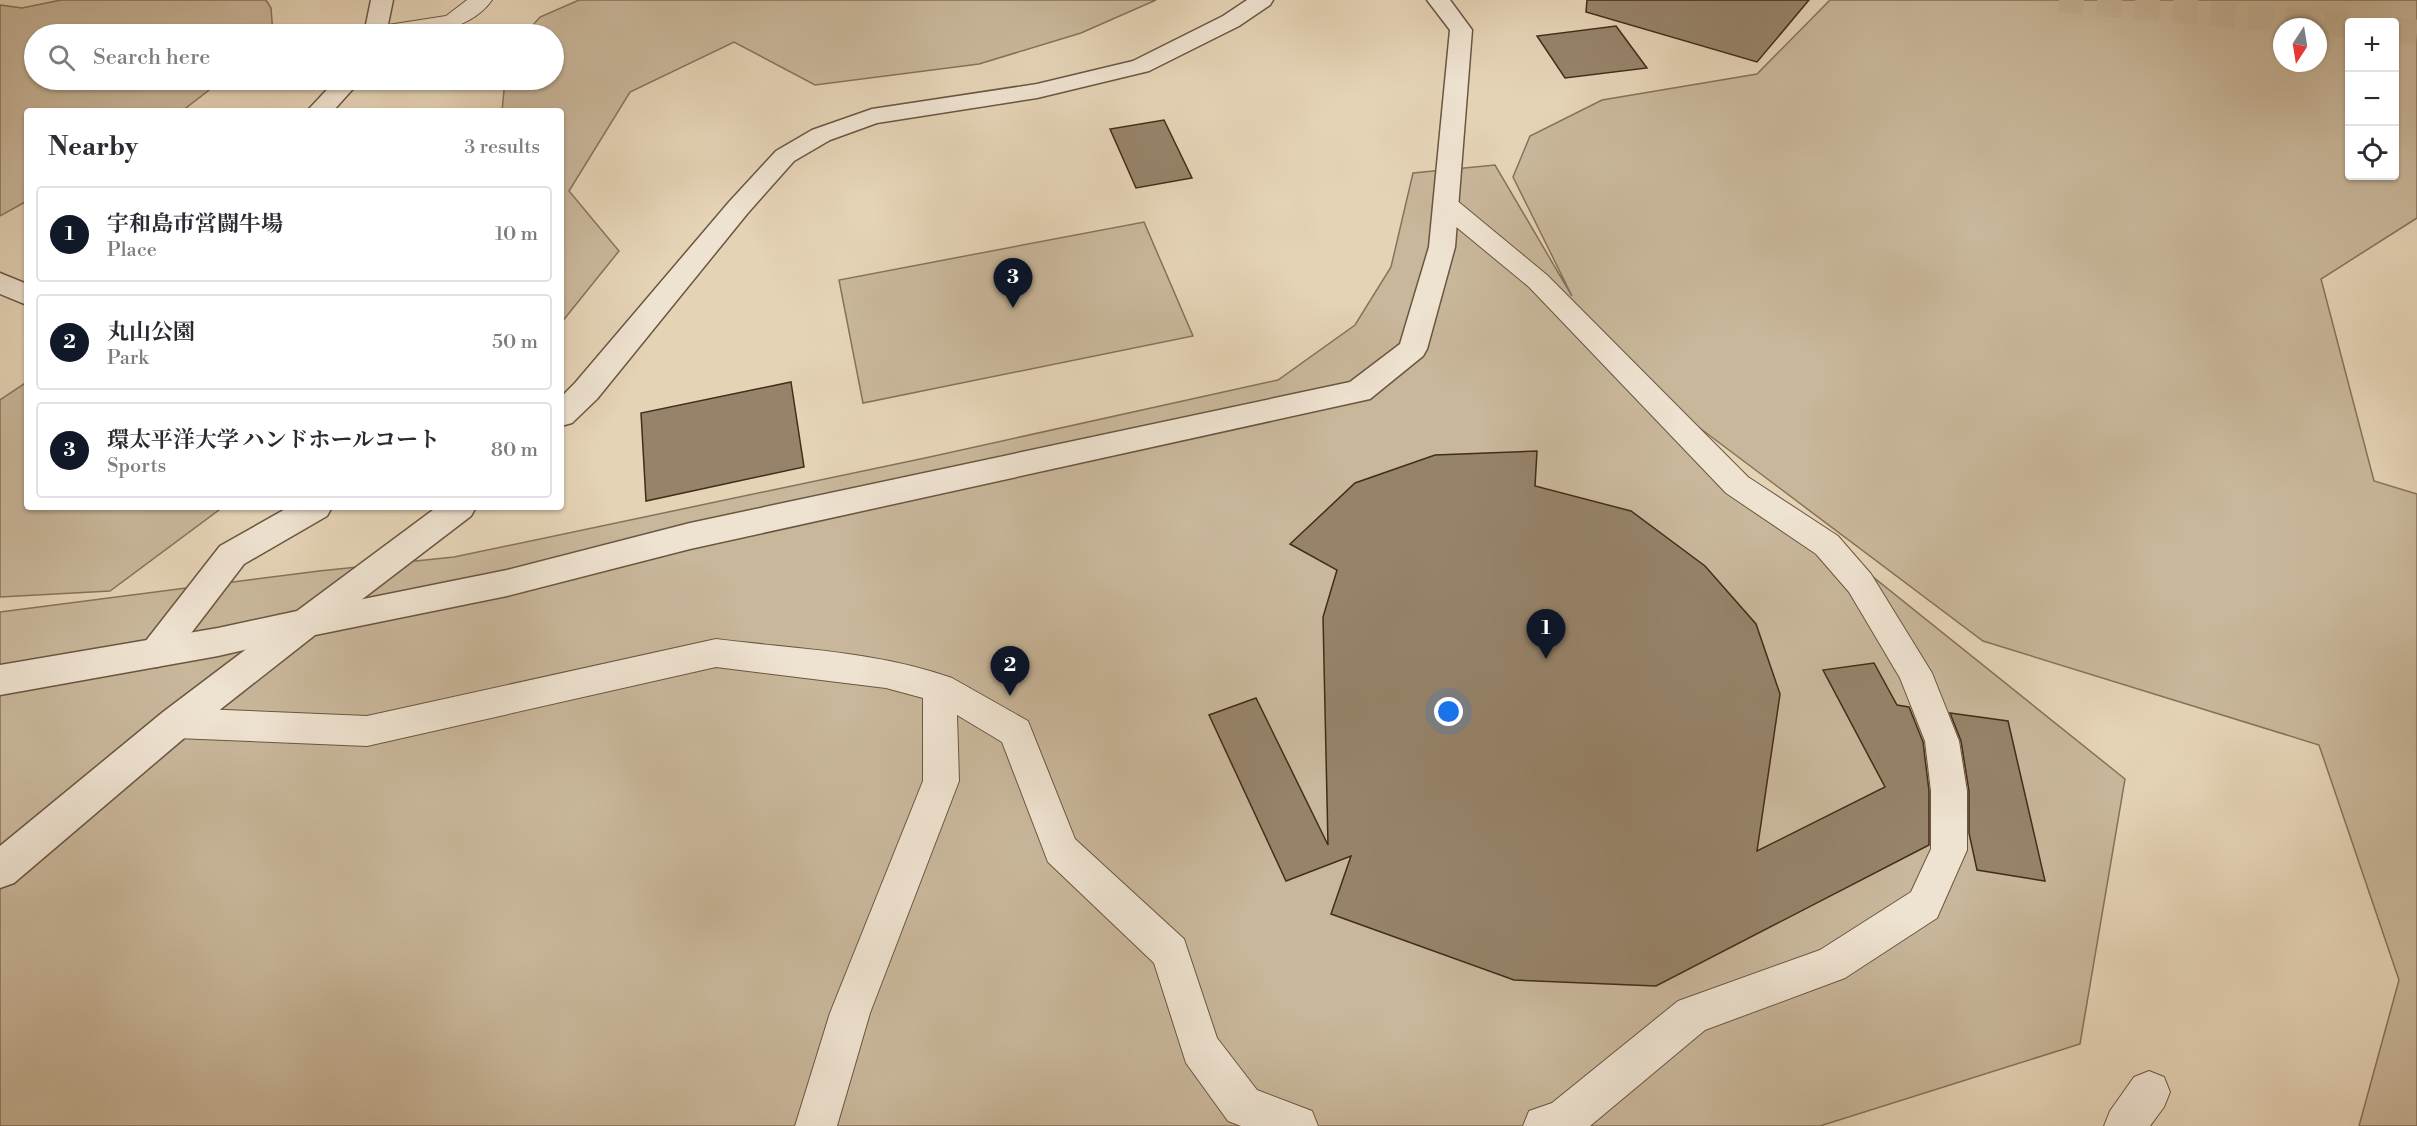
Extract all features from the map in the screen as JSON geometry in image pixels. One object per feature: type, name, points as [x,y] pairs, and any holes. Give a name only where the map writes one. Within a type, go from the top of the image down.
[{"type":"street","points":[[377,24],[382,0]]},
{"type":"street","points":[[564,413],[586,392],[738,208],[785,156],[821,135],[872,116],[1037,91],[1141,66],[1231,21],[1262,0]]},
{"type":"street","points":[[0,680],[157,652],[507,583],[690,536],[1359,391],[1413,349],[1442,247],[1461,30],[1438,0]]},
{"type":"street","points":[[323,108],[340,90]]},
{"type":"street","points":[[0,282],[24,294]]},
{"type":"street","points":[[157,652],[232,555],[311,510]]},
{"type":"street","points":[[0,870],[176,723],[456,510]]},
{"type":"lane","points":[[435,24],[453,21],[481,0]]},
{"type":"lane","points":[[1446,205],[1538,281],[1737,485],[1827,545],[1860,583],[1915,673],[1942,741],[1948,791],[1949,850],[1924,905],[1831,965],[1692,1015],[1562,1122],[1544,1126]]},
{"type":"lane","points":[[176,723],[367,731],[716,652],[886,674],[940,688],[1016,732],[1061,850],[1170,952],[1200,1049],[1243,1106],[1297,1126]]},
{"type":"lane","points":[[816,1126],[850,1013],[941,781],[940,688]]},
{"type":"lane","points":[[2125,1126],[2149,1092]]},
{"type":"shaded area","points":[[61,0],[266,0],[271,8],[272,24],[24,24],[24,90],[209,90],[186,108],[24,108],[24,203],[0,216],[0,5],[22,8]]},
{"type":"shaded area","points":[[579,0],[1156,0],[1081,33],[979,64],[815,85],[734,42],[630,92],[569,191],[619,251],[564,319],[564,108],[502,108],[504,90],[564,90],[564,24],[534,24],[540,17]]},
{"type":"shaded area","points":[[1830,0],[2417,0],[2417,218],[2321,279],[2374,481],[2417,494],[2417,1126],[2359,1126],[2399,980],[2319,745],[1983,641],[1677,411],[1701,439],[2125,779],[2080,1044],[1820,1126],[0,1126],[0,612],[319,571],[454,557],[925,458],[1278,380],[1355,325],[1391,267],[1413,173],[1495,165],[1572,296],[1513,177],[1530,136],[1602,100],[1757,74]]},
{"type":"shaded area","points":[[1144,222],[1193,336],[863,403],[839,280]]},
{"type":"shaded area","points":[[24,384],[24,510],[219,510],[110,591],[0,597],[0,400]]},
{"type":"building","points":[[1587,0],[1809,0],[1757,62],[1586,12]]},
{"type":"building","points":[[1616,26],[1647,68],[1565,78],[1537,36]]},
{"type":"building","points":[[1164,120],[1192,178],[1136,188],[1110,129]]},
{"type":"building","points":[[791,382],[804,467],[646,501],[641,413]]},
{"type":"building","points":[[1537,451],[1535,486],[1631,511],[1705,566],[1756,624],[1780,694],[1757,851],[1885,787],[1823,670],[1874,663],[1897,705],[1909,707],[1923,742],[1929,791],[1929,845],[1656,986],[1514,980],[1331,914],[1351,856],[1286,881],[1209,715],[1256,698],[1328,845],[1323,617],[1337,570],[1290,544],[1355,483],[1435,455]]},
{"type":"building","points":[[1950,713],[2008,721],[2045,881],[1977,870],[1969,833],[1969,791],[1961,741]]},
{"type":"tunnel","points":[[2059,0],[2345,26]]},
{"type":"tunnel","points":[[2399,30],[2417,32]]},
{"type":"place","name":"環太平洋大学 ハンドホールコート","points":[[1013,308]]},
{"type":"place","name":"宇和島市営闘牛場","points":[[1546,659]]},
{"type":"place","name":"丸山公園","points":[[1010,696]]}]
